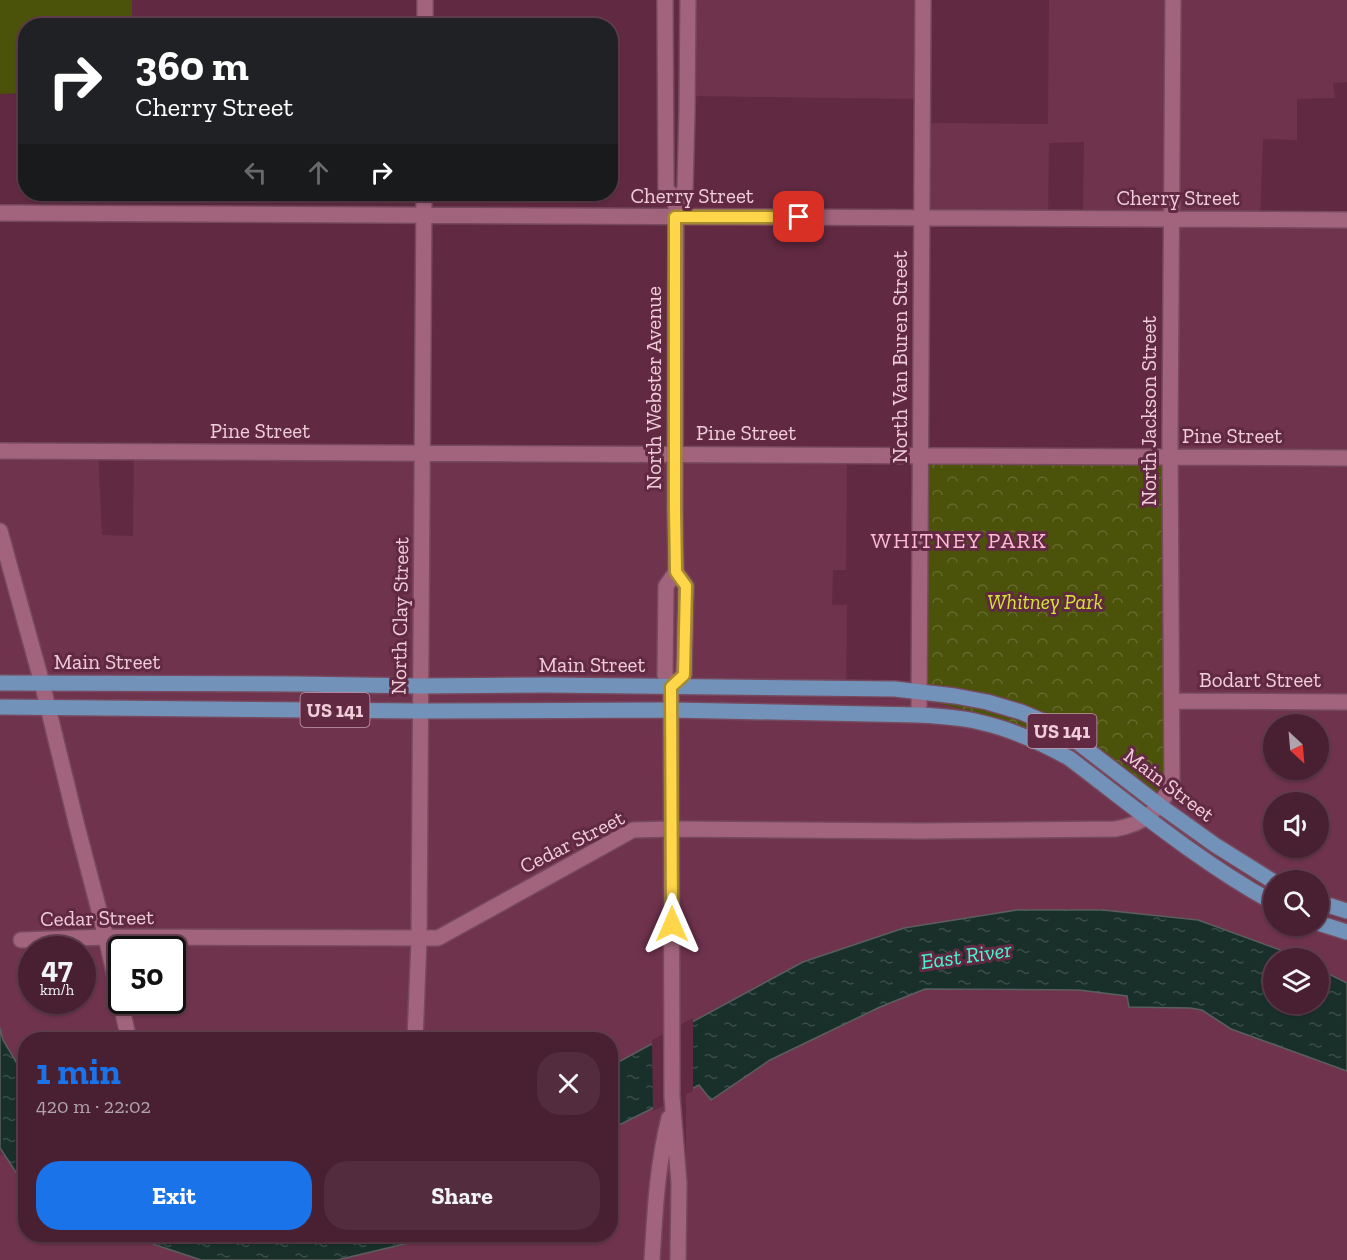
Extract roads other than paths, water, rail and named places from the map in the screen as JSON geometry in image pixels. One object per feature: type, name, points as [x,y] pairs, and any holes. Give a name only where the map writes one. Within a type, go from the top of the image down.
[{"type":"main road","name":"Main Street","points":[[0,683],[895,689],[987,702],[1021,712],[1052,725],[1076,741],[1152,812],[1237,881],[1263,896]]},
{"type":"main road","name":"Main Street","points":[[0,706],[420,711],[671,710],[919,715],[957,718],[979,722],[1047,746],[1152,812],[1215,845],[1263,875]]},
{"type":"main road","points":[[1329,905],[1347,911]]},
{"type":"main road","points":[[1329,926],[1347,932]]},
{"type":"street","points":[[425,0],[425,18]]},
{"type":"street","name":"North Webster Avenue","points":[[665,0],[666,188],[675,210],[676,572],[686,586],[684,675],[671,687],[672,1107],[679,1183],[678,1260]]},
{"type":"street","name":"North Webster Avenue","points":[[675,210],[685,189],[687,0]]},
{"type":"street","name":"North Van Buren Street","points":[[919,715],[924,0]]},
{"type":"street","name":"North Jackson Street","points":[[1152,812],[1172,785],[1170,457],[1173,0]]},
{"type":"street","name":"North Clay Street","points":[[415,1032],[419,939],[424,201]]},
{"type":"street","name":"Cherry Street","points":[[0,213],[424,215],[675,210],[922,218],[1347,220]]},
{"type":"street","name":"Pine Street","points":[[0,451],[1347,458]]},
{"type":"street","points":[[0,531],[42,683],[106,937],[127,1032]]},
{"type":"street","name":"Bodart Street","points":[[1172,701],[1347,702]]},
{"type":"street","name":"Cedar Street","points":[[96,937],[438,938],[633,830],[1115,829],[1139,823],[1152,812]]},
{"type":"street","name":"North Webster Avenue","points":[[652,1260],[660,1164],[672,1107]]},
{"type":"water","name":"East River","points":[[1017,910],[1103,910],[1198,920],[1275,948],[1263,948],[1263,1014],[1329,1014],[1329,974],[1347,983],[1347,1071],[1231,1029],[1202,1010],[1129,1007],[1127,996],[1079,990],[925,989],[880,1007],[770,1060],[711,1100],[699,1085],[618,1126],[618,1062],[803,962],[904,928]]},
{"type":"water","points":[[0,1028],[3,1040],[18,1065],[18,1175],[0,1148]]},
{"type":"water","points":[[147,1242],[413,1242],[337,1260],[201,1260]]},
{"type":"district","name":"WHITNEY PARK","points":[[959,540]]},
{"type":"park label","name":"Whitney Park","points":[[1045,602]]}]
